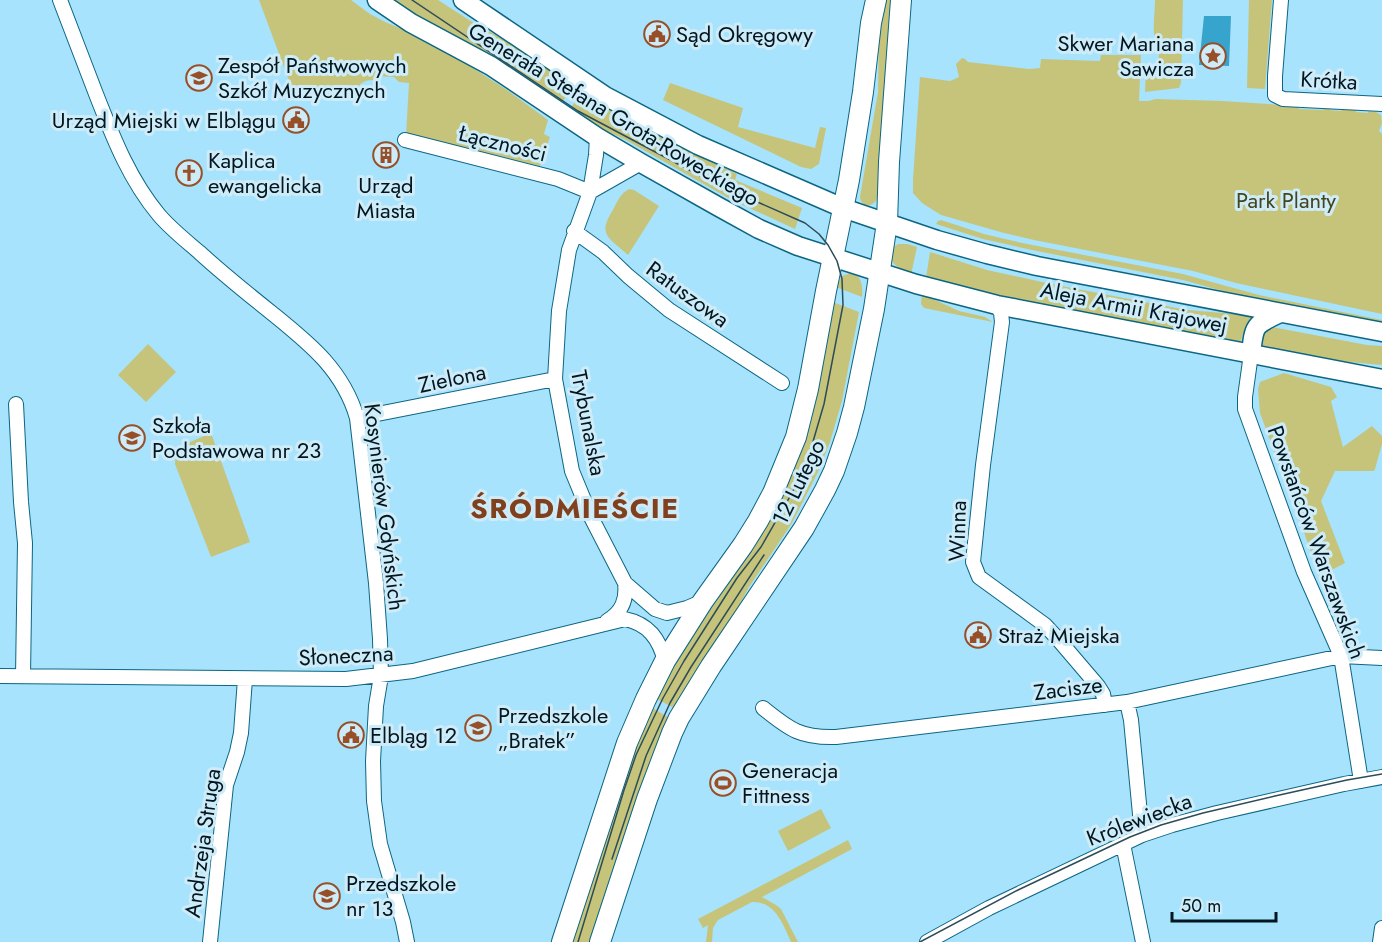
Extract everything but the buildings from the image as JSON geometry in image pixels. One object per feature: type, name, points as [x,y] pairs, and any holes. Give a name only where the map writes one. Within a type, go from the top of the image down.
[{"type":"main road","name":"12 Lutego","points":[[562,942],[627,743],[646,699],[665,661],[758,521],[773,493],[795,437],[808,389],[843,208],[876,0]]},
{"type":"main road","name":"12 Lutego","points":[[600,942],[647,799],[672,733],[711,666],[794,544],[820,500],[834,471],[847,433],[874,309],[887,223],[901,0]]},
{"type":"street","name":"Kosynierów Gdyńskich","points":[[60,0],[116,144],[132,177],[145,197],[172,229],[230,280],[298,334],[321,356],[342,381],[348,393],[357,418],[376,583],[380,639],[381,676],[374,739],[374,801],[380,844],[407,942]]},
{"type":"street","name":"Generała Stefana Grota-Roweckiego","points":[[377,0],[411,23],[490,66],[597,137],[759,229],[798,246],[879,272]]},
{"type":"street","name":"Generała Stefana Grota-Roweckiego","points":[[463,0],[598,91],[635,112],[698,145],[843,208],[887,223]]},
{"type":"street","name":"Krótka","points":[[1281,0],[1275,95],[1283,99],[1382,104]]},
{"type":"street","name":"Trybunalska","points":[[597,137],[590,192],[569,250],[559,311],[555,379],[572,471],[591,517],[625,583]]},
{"type":"street","name":"Łączności","points":[[405,140],[558,179],[590,192]]},
{"type":"street","points":[[590,192],[641,163]]},
{"type":"street","name":"Aleja Armii Krajowej","points":[[887,223],[967,249],[1037,266],[1382,332]]},
{"type":"street","name":"Ratuszowa","points":[[574,231],[603,252],[669,310],[782,383]]},
{"type":"street","name":"Aleja Armii Krajowej","points":[[879,272],[997,305],[1382,379]]},
{"type":"street","name":"Winna","points":[[997,305],[1002,322],[973,562],[979,577],[985,583],[1045,625],[1098,686],[1103,694],[1105,705]]},
{"type":"street","points":[[1251,354],[1256,326],[1280,313]]},
{"type":"street","name":"Powstańców Warszawskich","points":[[1251,354],[1244,405],[1304,572],[1341,656],[1361,781]]},
{"type":"street","name":"Zielona","points":[[357,418],[555,379]]},
{"type":"street","points":[[16,404],[25,543],[23,676]]},
{"type":"street","points":[[625,583],[655,609],[668,613],[703,601]]},
{"type":"street","points":[[604,624],[621,609],[626,597],[625,583]]},
{"type":"street","name":"Słoneczna","points":[[0,676],[245,679],[346,679],[381,676],[413,671],[625,619],[638,622],[654,634],[665,661]]},
{"type":"street","name":"Zacisze","points":[[764,708],[796,732],[825,738],[1127,702],[1341,656],[1382,658]]},
{"type":"street","name":"Andrzeja Struga","points":[[210,942],[226,784],[242,733],[245,679]]},
{"type":"street","points":[[1127,702],[1131,720],[1142,835]]},
{"type":"street","name":"Królewiecka","points":[[927,942],[989,908],[1142,835],[1217,813],[1382,777]]},
{"type":"street","points":[[1123,844],[1143,942]]},
{"type":"street","points":[[1380,942],[1382,928]]},
{"type":"green space","points":[[259,0],[351,0],[370,14],[448,52],[548,120],[544,134],[550,137],[540,166],[406,135],[409,83],[399,82],[394,77],[378,76],[374,80],[363,83],[355,91],[291,86]]},
{"type":"green space","points":[[389,0],[438,0],[574,85],[559,107]]},
{"type":"green space","points":[[884,0],[893,0],[880,188],[876,201],[871,205],[866,205],[860,197],[878,92],[879,31]]},
{"type":"green space","points":[[1155,0],[1183,0],[1181,83],[1179,88],[1145,92],[1146,65],[1154,65],[1159,57],[1154,38]]},
{"type":"green space","points":[[1249,0],[1272,0],[1265,89],[1247,88]]},
{"type":"green space","name":"Park Planty","points":[[1101,55],[1141,55],[1139,101],[1155,99],[1223,101],[1323,110],[1328,105],[1330,110],[1341,111],[1343,106],[1355,107],[1356,112],[1368,113],[1369,111],[1381,115],[1382,123],[1379,131],[1382,134],[1382,314],[1236,283],[1193,271],[1004,233],[941,215],[922,203],[913,193],[920,77],[950,81],[959,77],[956,64],[962,58],[968,62],[1029,69],[1040,68],[1041,59],[1100,61]]},
{"type":"green space","points":[[670,83],[743,108],[738,127],[815,148],[820,127],[826,128],[819,164],[811,169],[801,167],[663,100]]},
{"type":"green space","points":[[582,90],[658,134],[737,174],[735,180],[802,208],[795,229],[732,200],[626,140],[568,113]]},
{"type":"green space","points":[[629,189],[659,206],[628,255],[610,239],[605,230],[618,200]]},
{"type":"green space","points":[[941,220],[1022,243],[1183,274],[1259,295],[1382,320],[1382,324],[1248,298],[1183,280],[983,239],[936,224]]},
{"type":"green space","points":[[898,244],[917,247],[911,275],[892,261],[892,248]]},
{"type":"green space","points":[[930,252],[987,270],[1051,284],[1187,310],[1253,317],[1246,325],[1240,343],[983,294],[926,278]]},
{"type":"green space","points":[[851,273],[860,279],[862,297],[836,287],[842,276]]},
{"type":"green space","points":[[922,294],[959,311],[985,317],[993,322],[924,308],[921,304]]},
{"type":"green space","points":[[833,302],[859,312],[842,401],[830,442],[819,470],[792,523],[749,587],[727,628],[676,709],[655,698],[682,648],[755,541]]},
{"type":"green space","points":[[1272,327],[1382,346],[1382,365],[1327,360],[1265,348],[1260,343],[1264,329]]},
{"type":"green space","points":[[148,344],[176,372],[146,402],[118,375]]},
{"type":"green space","points":[[1284,373],[1331,387],[1337,397],[1331,401],[1343,447],[1372,426],[1382,436],[1374,471],[1335,471],[1321,501],[1345,563],[1320,576],[1260,413],[1258,389],[1260,382]]},
{"type":"green space","points":[[211,433],[250,542],[211,557],[175,464],[176,448]]},
{"type":"green space","points":[[651,707],[671,719],[592,942],[570,942],[639,734]]},
{"type":"green space","points":[[821,809],[831,828],[788,851],[778,831]]},
{"type":"green space","points":[[848,840],[852,849],[762,897],[781,909],[798,942],[791,942],[781,921],[772,909],[767,905],[752,902],[718,920],[713,928],[712,942],[706,942],[708,925],[703,928],[698,919]]},
{"type":"water","points":[[1204,16],[1231,16],[1229,66],[1199,65]]},
{"type":"tram line","points":[[412,0],[578,111],[710,181],[805,223],[828,245],[837,261],[842,279],[843,305],[824,404],[803,469],[761,547],[737,578],[663,698],[636,755],[578,942]]},
{"type":"tram line","points":[[612,859],[646,756],[670,703],[764,555]]},
{"type":"tram line","points":[[920,942],[1018,890],[1130,837],[1161,825],[1275,796],[1382,774]]},
{"type":"place","name":"Sąd Okręgowy","points":[[657,34]]},
{"type":"place","name":"Skwer Mariana Sawicza","points":[[1213,56]]},
{"type":"place","name":"Zespół Państwowych Szkół Muzycznych","points":[[199,78]]},
{"type":"place","name":"Urząd Miejski w Elblągu","points":[[296,120]]},
{"type":"place","name":"Urząd Miasta","points":[[386,155]]},
{"type":"place","name":"Kaplica ewangelicka","points":[[189,173]]},
{"type":"place","name":"Szkoła Podstawowa nr 23","points":[[132,438]]},
{"type":"place","name":"Straż Miejska","points":[[978,635]]},
{"type":"place","name":"Przedszkole „Bratek”","points":[[478,728]]},
{"type":"place","name":"Elbląg 12","points":[[351,735]]},
{"type":"place","name":"Generacja Fittness","points":[[723,783]]},
{"type":"place","name":"Przedszkole nr 13","points":[[327,896]]},
{"type":"district","name":"ŚRÓDMIEŚCIE","points":[[575,508]]}]
